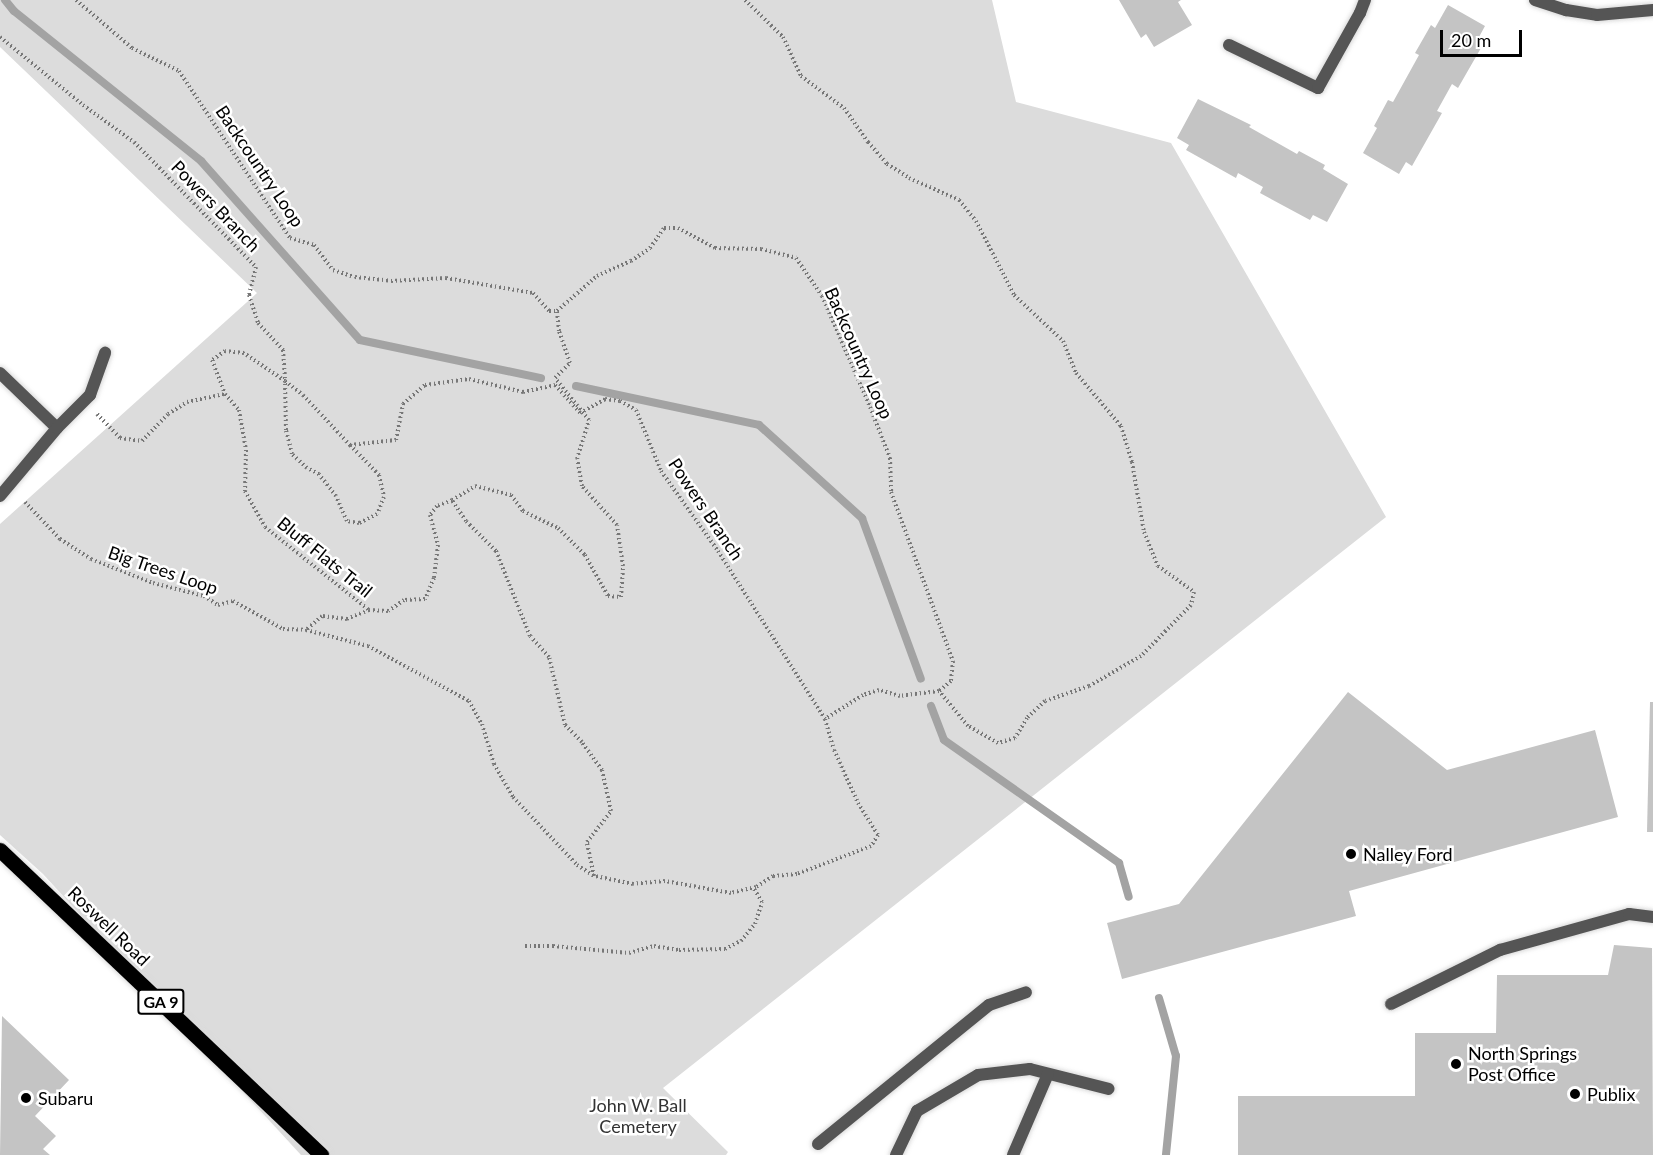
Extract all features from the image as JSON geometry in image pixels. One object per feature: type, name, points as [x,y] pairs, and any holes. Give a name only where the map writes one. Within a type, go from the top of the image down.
[{"type":"main road","name":"Roswell Road","points":[[0,850],[316,1153]]},
{"type":"street","points":[[1229,45],[1318,88],[1365,0]]},
{"type":"street","points":[[1535,0],[1566,10],[1598,15],[1653,10]]},
{"type":"street","points":[[0,496],[57,428],[90,395],[105,353]]},
{"type":"street","points":[[0,373],[57,428]]},
{"type":"street","points":[[1391,1004],[1500,950],[1629,914],[1653,917]]},
{"type":"street","points":[[819,1144],[989,1005],[1026,992]]},
{"type":"street","points":[[896,1155],[916,1111],[978,1075],[1030,1069],[1109,1089]]},
{"type":"street","points":[[1013,1155],[1048,1074]]},
{"type":"path","name":"Backcountry Loop","points":[[76,0],[132,48],[179,71],[290,238],[314,245],[333,270],[355,277],[391,281],[446,278],[534,293],[549,311],[557,311],[597,276],[631,261],[650,248],[664,228],[678,228],[715,248],[761,249],[796,258],[822,296],[890,458],[891,492],[953,661],[951,681],[939,691]]},
{"type":"path","points":[[745,0],[783,38],[801,76],[844,108],[887,164],[909,178],[959,200],[976,221],[1014,295],[1063,341],[1076,373],[1121,426],[1132,462],[1144,532],[1158,566],[1194,592],[1191,605],[1141,656],[1089,686],[1045,701],[1027,718],[1015,738],[998,743],[968,726],[939,691],[900,696],[879,690],[863,695],[825,719]]},
{"type":"path","name":"Powers Branch","points":[[0,36],[82,105],[134,142],[256,267],[249,295],[258,323],[284,350],[285,381]]},
{"type":"path","points":[[306,630],[322,616],[347,619],[369,610],[388,611],[404,600],[425,599],[434,578],[438,545],[430,515],[436,506],[452,500],[475,486],[511,495],[523,511],[558,528],[585,555],[608,596],[621,597],[623,567],[617,525],[582,486],[577,459],[589,420],[555,378],[570,363],[559,331],[557,311]]},
{"type":"path","name":"Bluff Flats Trail","points":[[285,381],[244,353],[225,351],[212,360],[225,394],[238,410],[246,450],[245,491],[265,527],[369,610]]},
{"type":"path","points":[[350,445],[396,440],[403,404],[425,385],[469,379],[523,392],[544,386],[555,386],[580,413],[583,412]]},
{"type":"path","points":[[285,381],[318,409],[379,475],[384,497],[376,514],[359,523],[347,521],[336,496],[319,474],[307,468],[292,454],[286,430],[285,381]]},
{"type":"path","points":[[85,400],[120,438],[142,441],[168,414],[187,402],[225,394]]},
{"type":"path","name":"Powers Branch","points":[[583,412],[605,399],[620,401],[636,410],[661,471],[718,551],[825,719],[843,771],[858,803],[878,835],[871,846],[796,874],[773,876],[753,887],[731,893],[665,881],[633,884],[594,876]]},
{"type":"path","points":[[452,500],[466,521],[496,551],[530,636],[549,657],[565,725],[582,742],[602,770],[611,811],[587,842],[594,876]]},
{"type":"path","name":"Big Trees Loop","points":[[25,502],[60,539],[91,560],[153,583],[204,596],[218,605],[233,601],[283,629],[306,630],[368,646],[469,701],[482,724],[494,764],[513,797],[577,865],[594,876]]},
{"type":"path","points":[[525,946],[553,946],[628,953],[654,945],[679,950],[725,949],[741,942],[755,924],[762,903],[753,887]]},
{"type":"green space","name":"John W. Ball Cemetery","points":[[0,0],[992,0],[1016,102],[1171,143],[1386,517],[663,1088],[728,1152],[726,1155],[301,1155],[43,874],[0,835],[0,524],[257,293],[0,47]]},
{"type":"building","points":[[1119,0],[1181,0],[1178,2],[1192,25],[1154,47],[1146,34],[1141,38]]},
{"type":"building","points":[[1448,5],[1485,26],[1479,37],[1485,41],[1458,88],[1452,84],[1437,111],[1442,113],[1412,166],[1406,162],[1399,174],[1363,153],[1377,128],[1374,126],[1388,100],[1393,102],[1419,55],[1415,53],[1431,25],[1435,28]]},
{"type":"building","points":[[1198,99],[1251,125],[1249,127],[1297,154],[1299,151],[1325,165],[1323,169],[1348,184],[1327,222],[1313,215],[1310,220],[1260,193],[1263,187],[1238,173],[1236,178],[1186,150],[1189,145],[1177,138]]},
{"type":"building","name":"Nalley Ford","points":[[1348,692],[1447,770],[1595,730],[1618,817],[1349,891],[1356,916],[1122,979],[1107,923],[1179,904]]},
{"type":"building","points":[[1650,702],[1653,702],[1653,832],[1647,832]]},
{"type":"building","points":[[1614,945],[1652,948],[1653,1155],[1238,1155],[1238,1096],[1415,1096],[1415,1033],[1496,1033],[1497,975],[1608,975]]},
{"type":"building","name":"Subaru","points":[[2,1016],[69,1080],[35,1116],[56,1136],[43,1149],[50,1155],[0,1155]]},
{"type":"waterway","points":[[5,0],[14,11],[201,161],[360,340],[541,378]]},
{"type":"waterway","points":[[576,386],[759,425],[862,518],[921,679]]},
{"type":"waterway","points":[[931,706],[944,740],[1119,863],[1129,897]]},
{"type":"waterway","points":[[1159,998],[1176,1056],[1166,1155]]},
{"type":"place","name":"Nalley Ford","points":[[1351,854]]},
{"type":"place","name":"North Springs Post Office","points":[[1456,1064]]},
{"type":"place","name":"Publix","points":[[1575,1094]]},
{"type":"place","name":"Subaru","points":[[26,1098]]}]
